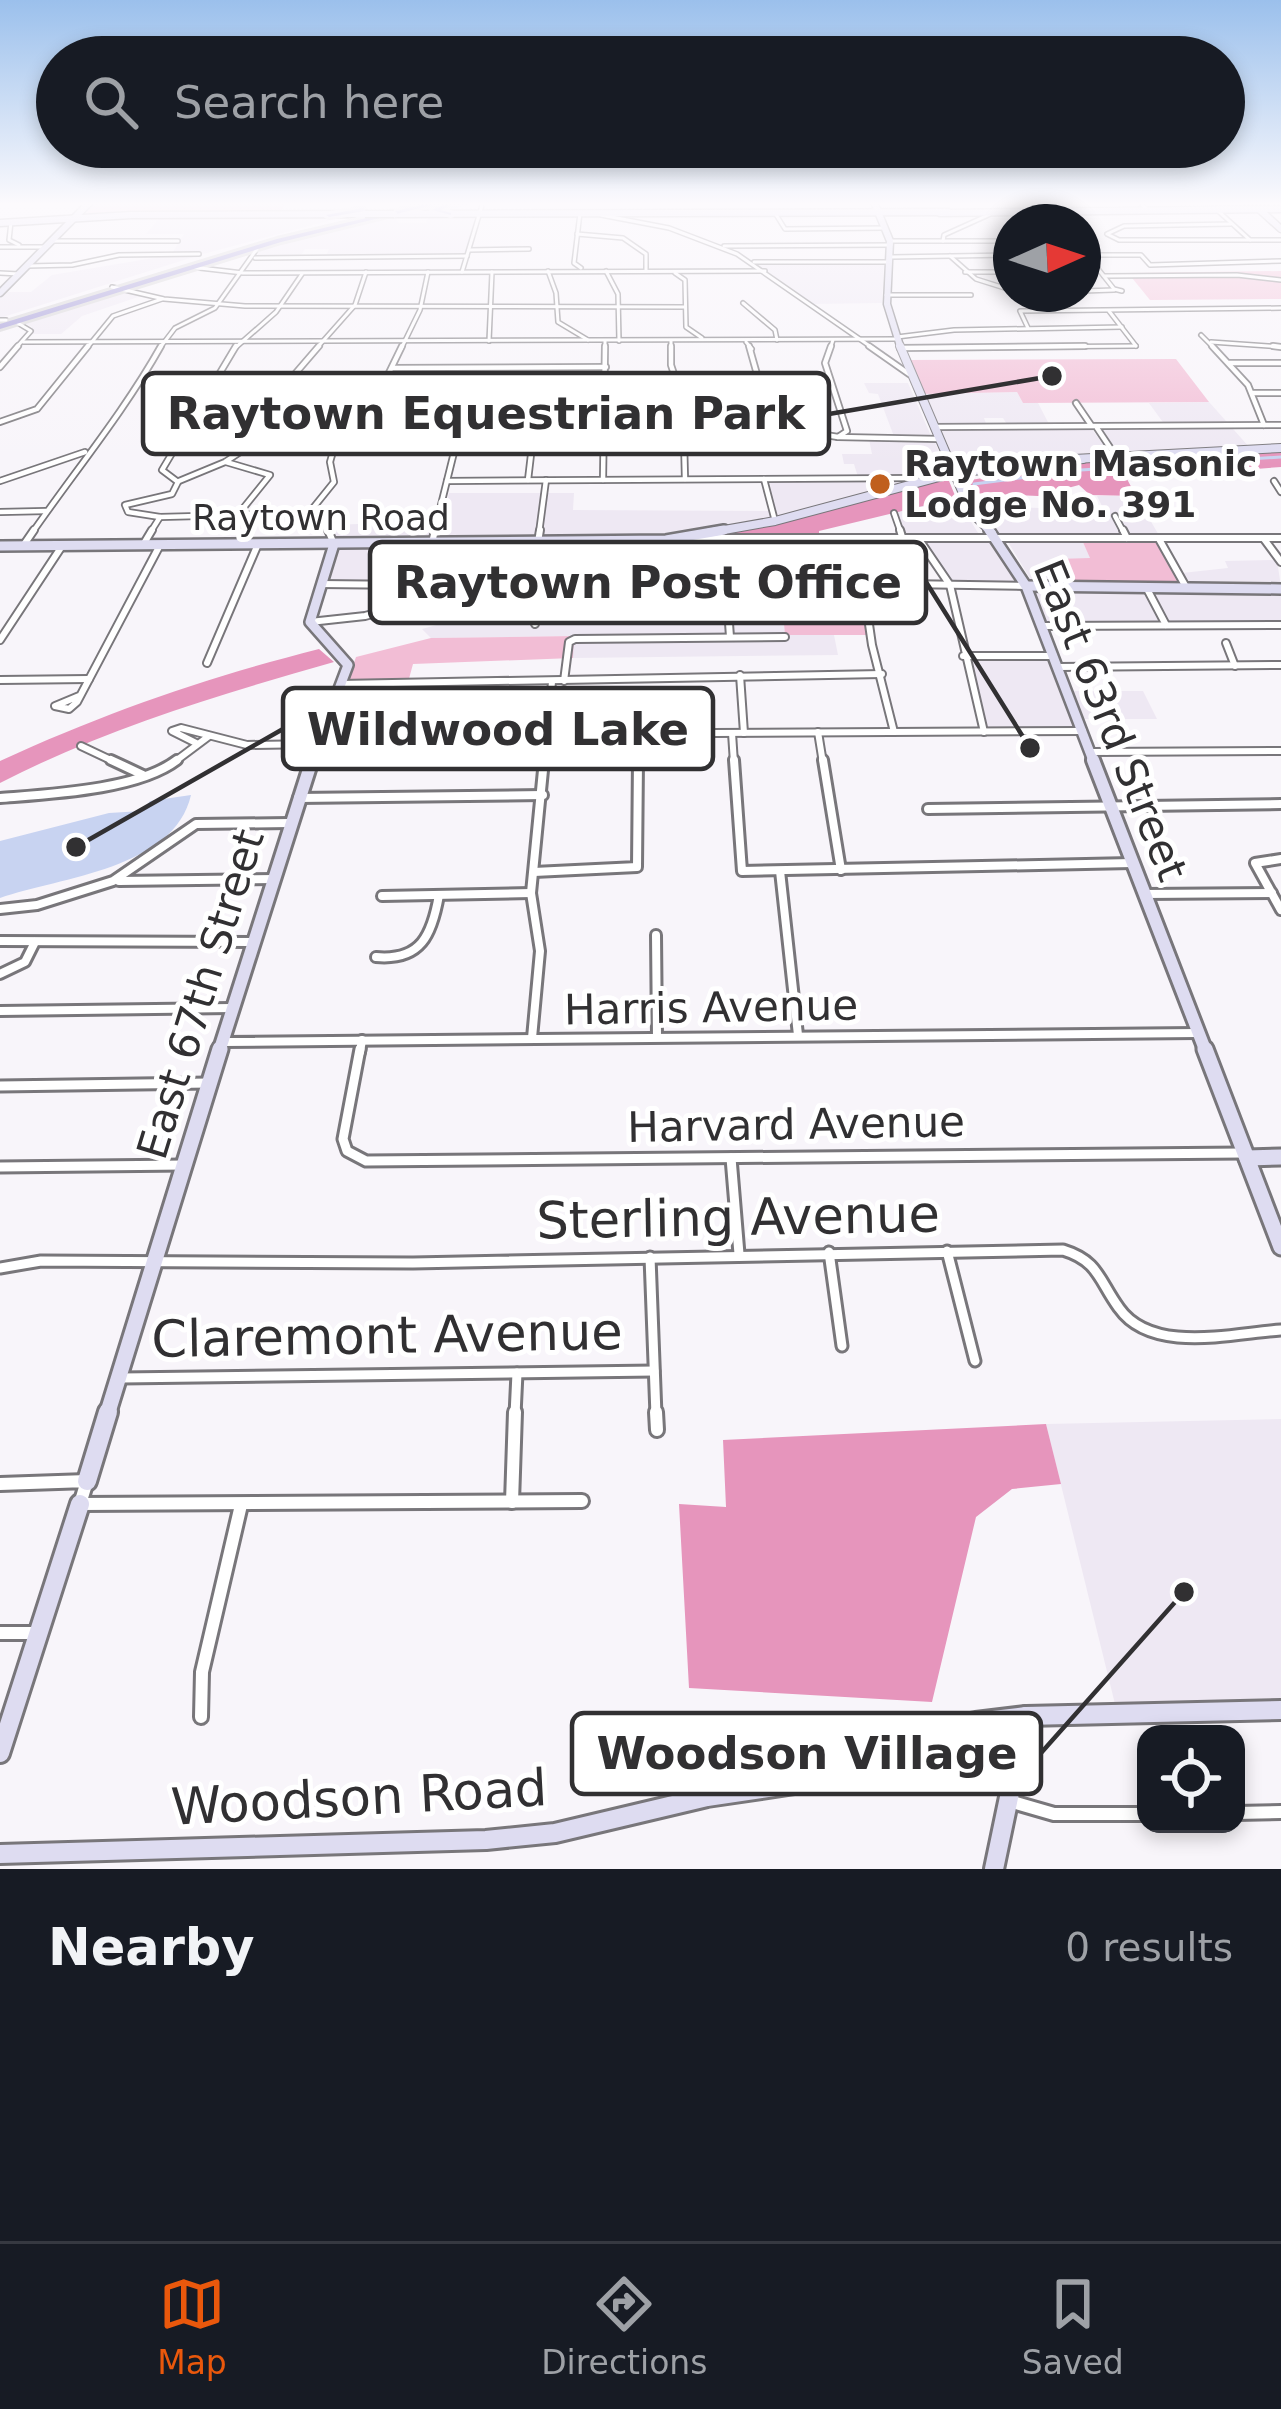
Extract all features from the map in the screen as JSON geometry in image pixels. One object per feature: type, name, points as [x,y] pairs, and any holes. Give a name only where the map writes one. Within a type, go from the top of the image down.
[{"type":"highway","points":[[5,322],[112,289]]},
{"type":"highway","points":[[5,322],[114,289]]},
{"type":"main road","name":"East 63rd Street","points":[[887,289],[909,374],[970,512],[997,539],[1026,586],[1281,1247]]},
{"type":"main road","points":[[899,481],[1083,459],[1281,448]]},
{"type":"main road","points":[[899,481],[955,475]]},
{"type":"main road","name":"Raytown Road","points":[[0,546],[642,541],[776,520],[899,481]]},
{"type":"main road","points":[[970,512],[969,520],[982,539]]},
{"type":"main road","points":[[334,544],[310,622],[348,664],[340,684]]},
{"type":"main road","points":[[1026,586],[1281,589]]},
{"type":"main road","name":"East 67th Street","points":[[87,1481],[290,823],[340,684]]},
{"type":"main road","points":[[1246,1155],[1281,1157]]},
{"type":"main road","points":[[0,1753],[80,1504]]},
{"type":"main road","name":"Woodson Road","points":[[0,1854],[486,1840],[556,1832],[707,1797],[795,1784],[917,1733],[1026,1716],[1281,1710]]},
{"type":"main road","points":[[994,1869],[1026,1716]]},
{"type":"street","points":[[121,289],[219,304],[685,307]]},
{"type":"street","points":[[23,546],[86,452],[135,392],[163,342],[176,328],[219,304],[230,289]]},
{"type":"street","points":[[178,482],[162,466],[238,343],[281,305],[292,289]]},
{"type":"street","points":[[143,545],[178,482],[225,462],[260,439],[288,382],[355,305],[361,289]]},
{"type":"street","points":[[309,513],[334,482],[330,462],[334,448],[385,381],[424,289]]},
{"type":"street","points":[[489,342],[491,289]]},
{"type":"street","points":[[552,289],[556,318],[563,328],[591,341]]},
{"type":"street","points":[[616,289],[619,341]]},
{"type":"street","points":[[685,289],[688,330],[712,341]]},
{"type":"street","points":[[790,289],[909,374]]},
{"type":"street","points":[[1115,289],[1122,291]]},
{"type":"street","points":[[886,295],[971,295]]},
{"type":"street","points":[[0,422],[37,409],[113,316],[164,299]]},
{"type":"street","points":[[743,304],[775,330],[777,340]]},
{"type":"street","points":[[1028,328],[1020,311],[1281,308]]},
{"type":"street","points":[[22,342],[861,340],[1136,346],[1108,310]]},
{"type":"street","points":[[0,368],[31,328],[5,322]]},
{"type":"street","points":[[898,341],[1028,328],[1122,327]]},
{"type":"street","points":[[1201,334],[1252,393],[1264,425]]},
{"type":"street","points":[[746,340],[760,360],[764,408],[790,427],[823,436],[939,439]]},
{"type":"street","points":[[833,340],[825,363],[848,428]]},
{"type":"street","points":[[603,480],[605,341]]},
{"type":"street","points":[[671,341],[671,364],[682,388],[685,479]]},
{"type":"street","points":[[1208,342],[1281,346]]},
{"type":"street","points":[[1227,363],[1281,363]]},
{"type":"street","points":[[391,368],[606,367]]},
{"type":"street","points":[[214,382],[385,381]]},
{"type":"street","points":[[1252,393],[1281,393]]},
{"type":"street","points":[[528,480],[538,395]]},
{"type":"street","points":[[432,543],[468,396]]},
{"type":"street","points":[[1076,403],[1117,458]]},
{"type":"street","points":[[462,422],[683,420]]},
{"type":"street","points":[[934,427],[1281,425]]},
{"type":"street","points":[[684,451],[791,437],[838,437],[848,428]]},
{"type":"street","points":[[848,428],[878,439]]},
{"type":"street","points":[[0,481],[86,452]]},
{"type":"street","points":[[225,462],[270,476],[240,512]]},
{"type":"street","points":[[764,479],[776,520]]},
{"type":"street","points":[[538,542],[546,480]]},
{"type":"street","points":[[447,481],[899,481]]},
{"type":"street","points":[[1274,481],[1281,492]]},
{"type":"street","points":[[171,495],[125,506],[128,512],[160,517],[309,513],[324,522],[334,544]]},
{"type":"street","points":[[0,512],[47,511]]},
{"type":"street","points":[[894,513],[903,540]]},
{"type":"street","points":[[1115,516],[1127,538]]},
{"type":"street","points":[[677,538],[823,541]]},
{"type":"street","points":[[1159,538],[1186,587]]},
{"type":"street","points":[[1263,538],[1281,562]]},
{"type":"street","points":[[641,574],[724,553],[837,540],[1281,538]]},
{"type":"street","points":[[919,539],[950,585],[963,656],[985,732]]},
{"type":"street","points":[[837,540],[846,563],[870,578],[1026,586]]},
{"type":"street","points":[[478,581],[485,542]]},
{"type":"street","points":[[207,663],[258,544]]},
{"type":"street","points":[[80,696],[160,545]]},
{"type":"street","points":[[0,640],[62,546]]},
{"type":"street","points":[[724,553],[730,637]]},
{"type":"street","points":[[870,578],[863,583],[872,645],[894,732]]},
{"type":"street","points":[[310,622],[365,616],[478,581],[525,597],[553,597]]},
{"type":"street","points":[[321,584],[412,585],[436,597]]},
{"type":"street","points":[[1146,587],[1166,625]]},
{"type":"street","points":[[535,624],[529,606],[578,594]]},
{"type":"street","points":[[1042,626],[1281,625]]},
{"type":"street","points":[[564,681],[572,640],[785,637]]},
{"type":"street","points":[[1226,643],[1235,666]]},
{"type":"street","points":[[963,656],[1281,665]]},
{"type":"street","points":[[340,684],[882,674]]},
{"type":"street","points":[[740,675],[744,733]]},
{"type":"street","points":[[0,680],[90,679]]},
{"type":"street","points":[[532,1038],[540,950],[531,893],[552,682]]},
{"type":"street","points":[[197,744],[172,731],[181,728],[247,745],[548,734],[1083,731]]},
{"type":"street","points":[[818,732],[841,870]]},
{"type":"street","points":[[534,872],[624,871],[638,864],[638,733]]},
{"type":"street","points":[[732,733],[740,869],[1133,863]]},
{"type":"street","points":[[0,798],[68,792],[144,776],[171,767],[209,736]]},
{"type":"street","points":[[82,746],[144,776]]},
{"type":"street","points":[[1091,752],[1281,751]]},
{"type":"street","points":[[298,798],[543,795]]},
{"type":"street","points":[[928,808],[1281,805]]},
{"type":"street","points":[[113,881],[196,824],[290,823]]},
{"type":"street","points":[[1281,860],[1256,862],[1281,910]]},
{"type":"street","points":[[780,871],[798,1035]]},
{"type":"street","points":[[0,909],[38,904],[113,881],[274,879]]},
{"type":"street","points":[[382,896],[531,893]]},
{"type":"street","points":[[1145,894],[1271,893]]},
{"type":"street","points":[[376,957],[406,958],[429,941],[439,895]]},
{"type":"street","points":[[656,935],[658,1037]]},
{"type":"street","points":[[0,940],[253,942]]},
{"type":"street","points":[[0,974],[25,962],[35,942]]},
{"type":"street","points":[[0,1011],[233,1008]]},
{"type":"street","name":"Harris Avenue","points":[[223,1042],[1198,1033]]},
{"type":"street","name":"Harvard Avenue","points":[[362,1040],[343,1139],[350,1153],[366,1161],[1246,1155]]},
{"type":"street","points":[[0,1086],[211,1083]]},
{"type":"street","points":[[731,1158],[739,1254]]},
{"type":"street","points":[[0,1167],[186,1166]]},
{"type":"street","name":"Sterling Avenue","points":[[0,1268],[40,1261],[155,1265],[1064,1250],[1083,1254],[1103,1270],[1121,1312],[1160,1333],[1281,1330]]},
{"type":"street","points":[[947,1251],[975,1361]]},
{"type":"street","points":[[829,1252],[842,1346]]},
{"type":"street","points":[[650,1257],[656,1430]]},
{"type":"street","name":"Claremont Avenue","points":[[121,1378],[654,1371]]},
{"type":"street","points":[[512,1502],[517,1373]]},
{"type":"street","points":[[0,1484],[87,1481],[80,1504],[582,1502]]},
{"type":"street","points":[[201,1717],[202,1672],[242,1505]]},
{"type":"street","points":[[0,1633],[38,1634]]},
{"type":"street","points":[[1008,1801],[1054,1814],[1137,1814]]},
{"type":"street","points":[[1245,1813],[1281,1812]]},
{"type":"shaded area","points":[[91,289],[0,318],[0,298],[5,292]]},
{"type":"shaded area","points":[[791,289],[883,289],[882,303],[812,304]]},
{"type":"shaded area","points":[[1141,289],[1281,289],[1281,299],[1150,300]]},
{"type":"shaded area","points":[[121,291],[141,296],[82,316],[61,334],[31,334],[32,327],[22,322]]},
{"type":"shaded area","points":[[1176,359],[1209,402],[1023,403],[1017,392],[923,394],[908,360]]},
{"type":"shaded area","points":[[864,383],[908,383],[928,438],[935,442],[946,469],[916,477],[858,477],[854,464],[844,464],[842,454],[872,454],[869,439],[895,439],[878,394],[869,393]]},
{"type":"shaded area","points":[[1017,392],[1023,403],[1038,403],[1050,426],[1091,428],[1111,455],[955,464],[940,430],[1008,426],[1003,418],[984,418],[987,426],[940,426],[923,394]]},
{"type":"shaded area","points":[[1209,402],[1250,448],[1117,454],[1099,428],[1165,425],[1149,403]]},
{"type":"shaded area","points":[[1281,451],[1281,467],[1127,479],[1136,496],[1090,495],[1079,485],[1038,496],[970,493],[965,481],[1042,468],[1040,465]]},
{"type":"shaded area","points":[[770,481],[937,481],[507,597],[484,585],[436,594],[412,581],[328,582],[337,548],[330,525],[442,521],[449,493],[574,493],[573,510],[772,511]]},
{"type":"shaded area","points":[[949,481],[956,498],[819,531],[819,539],[717,537]]},
{"type":"shaded area","points":[[1097,496],[1136,496],[1160,537],[999,536],[974,506],[1104,510]]},
{"type":"shaded area","points":[[956,498],[980,536],[906,538],[896,509]]},
{"type":"shaded area","points":[[1082,540],[1091,559],[1057,560],[1067,583],[1031,580],[1008,542]]},
{"type":"shaded area","points":[[1082,540],[1155,541],[1178,583],[1067,583],[1057,559],[1090,558]]},
{"type":"shaded area","points":[[832,542],[840,565],[860,577],[818,577],[820,591],[782,591],[785,634],[834,635],[838,655],[573,658],[573,636],[431,638],[422,629],[530,599],[547,603],[709,558]]},
{"type":"shaded area","points":[[915,542],[931,562],[896,562],[869,575],[847,559],[842,543]]},
{"type":"shaded area","points":[[926,543],[990,543],[1016,583],[953,583]]},
{"type":"shaded area","points":[[1277,560],[1281,587],[1193,585],[1182,573],[1228,568],[1225,561]]},
{"type":"shaded area","points":[[1034,589],[1281,593],[1281,623],[1048,624]]},
{"type":"shaded area","points":[[781,591],[820,591],[819,620],[867,620],[867,635],[785,635]]},
{"type":"shaded area","points":[[574,636],[573,658],[413,664],[407,686],[345,688],[356,657],[431,638]]},
{"type":"shaded area","points":[[319,649],[334,662],[122,729],[0,783],[0,761],[40,743],[157,697]]},
{"type":"shaded area","points":[[970,658],[1047,658],[1074,727],[988,728]]},
{"type":"shaded area","points":[[1073,691],[1143,691],[1157,719],[1084,719]]},
{"type":"shaded area","points":[[1281,1419],[1281,1700],[1115,1704],[1046,1424]]},
{"type":"shaded area","points":[[1046,1424],[1061,1484],[1012,1489],[976,1517],[932,1702],[689,1688],[679,1504],[726,1507],[723,1440]]},
{"type":"water","points":[[191,795],[180,820],[139,855],[0,898],[0,841],[109,813],[142,811],[150,801]]},
{"type":"waterway","points":[[974,484],[1081,470],[1281,457]]},
{"type":"place","name":"Raytown Equestrian Park","points":[[1052,376]]},
{"type":"place","name":"Raytown Masonic Lodge No. 391","points":[[880,484]]},
{"type":"place","name":"Raytown Post Office","points":[[1030,748]]},
{"type":"place","name":"Wildwood Lake","points":[[76,847]]},
{"type":"place","name":"Woodson Village","points":[[1184,1592]]}]
